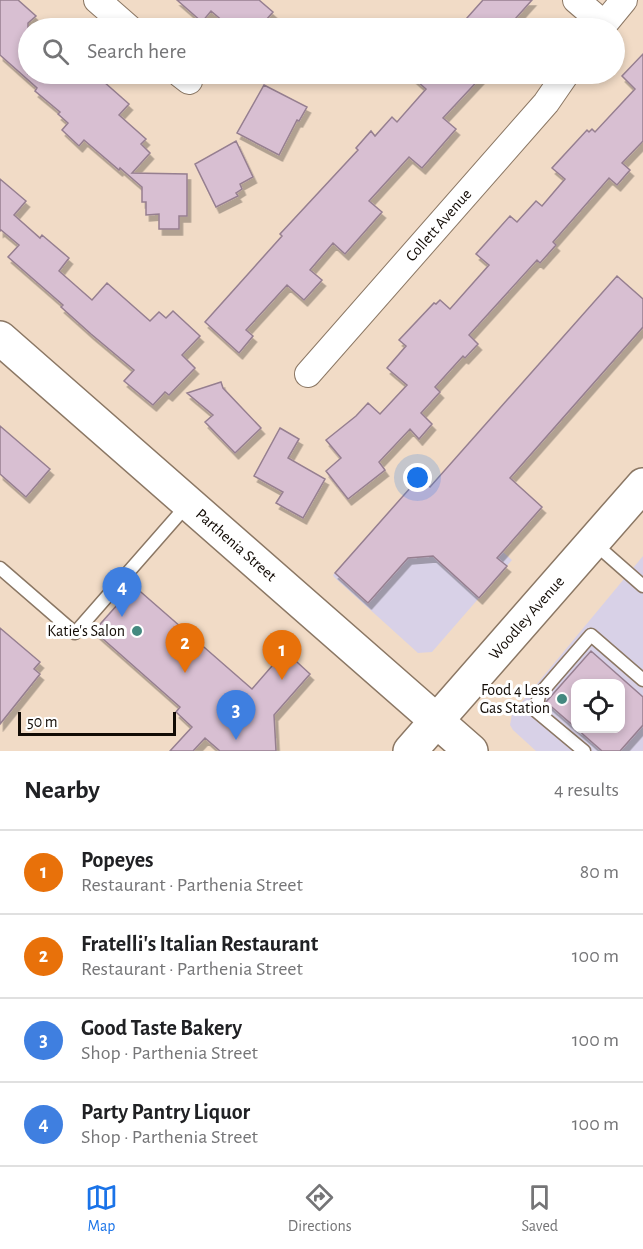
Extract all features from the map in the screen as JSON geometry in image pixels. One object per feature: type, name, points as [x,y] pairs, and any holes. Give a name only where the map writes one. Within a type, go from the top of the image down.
[{"type":"main road","name":"Parthenia Street","points":[[0,338],[471,751]]},
{"type":"main road","name":"Woodley Avenue","points":[[410,751],[643,485]]},
{"type":"street","points":[[97,0],[118,18]]},
{"type":"street","points":[[576,0],[594,18]]},
{"type":"street","points":[[609,18],[624,0]]},
{"type":"street","name":"Collett Avenue","points":[[308,374],[546,103],[559,84]]},
{"type":"lane","points":[[0,568],[75,633],[188,504]]},
{"type":"lane","points":[[593,542],[643,586]]},
{"type":"lane","points":[[584,751],[536,711],[539,695],[591,635],[643,680]]},
{"type":"shaded area","points":[[419,478],[512,560],[432,652],[418,653],[333,575]]},
{"type":"shaded area","points":[[643,556],[643,751],[536,751],[510,725],[512,714]]},
{"type":"building","points":[[0,0],[18,0],[36,16],[18,18],[18,71],[0,55]]},
{"type":"building","points":[[177,0],[259,0],[273,12],[268,18],[219,18],[211,11],[205,18],[197,18]]},
{"type":"building","points":[[483,0],[532,0],[516,18],[467,18]]},
{"type":"building","points":[[643,54],[643,141],[622,163],[630,170],[617,185],[609,178],[553,242],[556,245],[540,263],[537,260],[469,335],[478,344],[465,358],[463,356],[435,387],[440,392],[421,413],[432,424],[419,439],[410,429],[379,462],[385,470],[348,499],[326,471],[341,458],[326,440],[356,416],[368,403],[380,414],[407,385],[387,368],[406,346],[399,340],[434,303],[440,300],[450,309],[489,265],[476,254],[510,216],[517,222],[536,201],[542,206],[565,179],[552,168],[587,130],[589,132],[592,129],[595,132],[635,89],[625,79],[625,73]]},
{"type":"building","points":[[33,84],[106,84],[129,104],[119,115],[146,139],[141,144],[150,153],[132,173],[187,174],[187,216],[179,216],[179,229],[159,229],[159,214],[146,215],[146,202],[142,202],[142,187],[84,140],[79,146],[62,130],[68,123],[58,114],[60,112],[35,91],[37,88]]},
{"type":"building","points":[[420,84],[475,84],[443,118],[456,129],[422,168],[409,157],[369,201],[382,212],[345,254],[333,243],[310,270],[322,280],[304,300],[287,285],[246,330],[253,336],[239,353],[205,322],[282,236],[280,234],[358,150],[356,148],[371,131],[375,136],[392,117],[397,122],[426,89]]},
{"type":"building","points":[[264,85],[307,107],[299,121],[297,120],[279,155],[237,133]]},
{"type":"building","points":[[236,141],[253,177],[240,184],[242,189],[236,193],[238,196],[216,207],[195,164]]},
{"type":"building","points":[[0,179],[26,201],[14,215],[40,238],[42,235],[69,258],[59,271],[92,300],[107,283],[150,321],[159,312],[166,318],[173,311],[200,336],[182,355],[195,368],[169,395],[165,392],[153,405],[124,381],[134,370],[91,334],[61,307],[63,305],[8,257],[19,245],[0,231]]},
{"type":"building","points":[[617,276],[643,299],[643,327],[510,478],[542,507],[497,558],[507,566],[479,598],[433,556],[408,558],[368,603],[335,573],[419,478],[430,487]]},
{"type":"building","points":[[221,382],[223,388],[261,428],[235,453],[205,422],[213,415],[187,393]]},
{"type":"building","points":[[0,426],[50,469],[26,497],[0,474]]},
{"type":"building","points":[[280,428],[299,439],[288,458],[325,479],[303,518],[276,503],[283,492],[254,476]]},
{"type":"building","points":[[134,586],[252,689],[285,651],[310,674],[274,715],[276,751],[220,751],[205,738],[193,751],[170,751],[192,727],[176,712],[180,707],[94,631]]},
{"type":"building","points":[[0,628],[40,662],[34,669],[40,674],[0,724]]},
{"type":"building","name":"Food 4 Less Gas Station","points":[[591,651],[623,679],[571,679],[571,724],[546,702]]},
{"type":"building","name":"Food 4 Less Gas Station","points":[[625,681],[643,697],[643,725],[620,751],[602,751],[582,733],[625,733]]},
{"type":"place","name":"Party Pantry Liquor","points":[[122,617]]},
{"type":"place","name":"Katie's Salon","points":[[137,631]]},
{"type":"place","name":"Fratelli's Italian Restaurant","points":[[185,673]]},
{"type":"place","name":"Popeyes","points":[[282,680]]},
{"type":"place","name":"Food 4 Less Gas Station","points":[[562,699]]},
{"type":"place","name":"Good Taste Bakery","points":[[236,740]]}]
